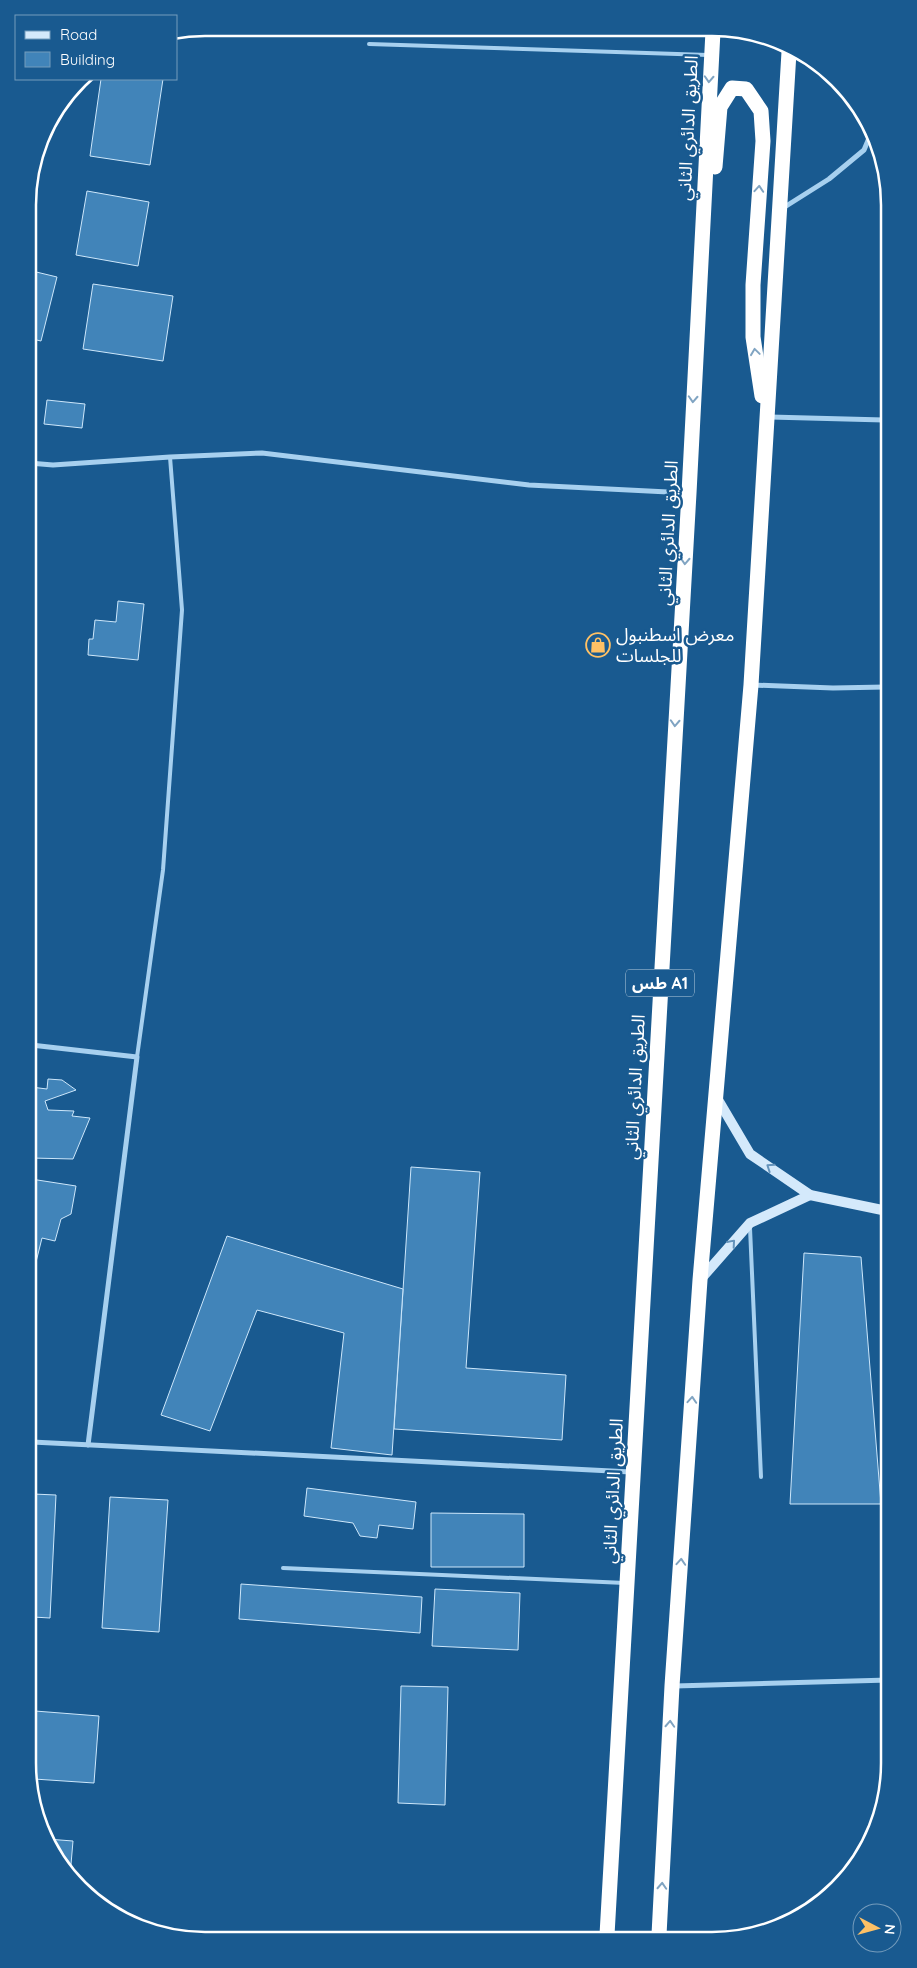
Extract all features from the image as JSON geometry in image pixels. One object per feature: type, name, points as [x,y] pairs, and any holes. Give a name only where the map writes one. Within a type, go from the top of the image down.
[{"type":"highway","name":"الطريق الدائري الثاني","points":[[607,1932],[689,493],[713,36]]},
{"type":"highway","points":[[659,1932],[672,1686],[700,1280],[751,685],[789,55]]},
{"type":"highway","points":[[695,370],[720,107],[732,88],[746,89],[761,110],[763,141],[752,285],[753,337],[767,417]]},
{"type":"street","points":[[779,211],[829,179],[864,150],[868,141]]},
{"type":"street","points":[[767,417],[881,420]]},
{"type":"street","points":[[37,464],[53,465],[262,452],[529,485],[689,493]]},
{"type":"street","points":[[751,685],[833,688],[881,687]]},
{"type":"street","points":[[36,1046],[138,1056],[88,1445]]},
{"type":"street","points":[[717,1098],[750,1154],[810,1195],[880,1210]]},
{"type":"street","points":[[700,1280],[750,1223],[810,1195]]},
{"type":"street","points":[[36,1442],[632,1472]]},
{"type":"street","points":[[672,1686],[880,1680]]},
{"type":"lane","points":[[369,44],[711,55]]},
{"type":"lane","points":[[138,1056],[163,870],[182,610],[170,457]]},
{"type":"lane","points":[[750,1223],[760,1476]]},
{"type":"lane","points":[[282,1568],[627,1583]]},
{"type":"building","points":[[101,80],[163,80],[150,165],[90,156]]},
{"type":"building","points":[[87,191],[149,202],[138,266],[76,255]]},
{"type":"building","points":[[37,272],[57,277],[41,341],[37,340]]},
{"type":"building","points":[[93,284],[173,296],[163,361],[83,349]]},
{"type":"building","points":[[47,400],[85,404],[82,428],[44,424]]},
{"type":"building","points":[[118,601],[144,604],[138,660],[88,655],[89,639],[93,639],[95,620],[116,622]]},
{"type":"building","points":[[48,1079],[62,1080],[76,1090],[45,1101],[48,1110],[74,1111],[72,1116],[90,1118],[73,1159],[36,1158],[36,1088],[47,1089]]},
{"type":"building","points":[[411,1167],[480,1172],[466,1368],[566,1375],[562,1440],[394,1429]]},
{"type":"building","points":[[36,1180],[76,1186],[71,1214],[61,1219],[55,1241],[42,1238],[36,1261]]},
{"type":"building","points":[[227,1236],[403,1289],[392,1455],[331,1448],[344,1333],[257,1310],[210,1431],[161,1415]]},
{"type":"building","points":[[804,1253],[861,1257],[880,1504],[790,1504]]},
{"type":"building","points":[[307,1488],[416,1502],[413,1529],[379,1525],[377,1538],[360,1536],[353,1523],[304,1516]]},
{"type":"building","points":[[36,1494],[56,1495],[50,1618],[36,1617]]},
{"type":"building","points":[[110,1497],[168,1500],[159,1632],[102,1628]]},
{"type":"building","points":[[431,1513],[524,1514],[524,1567],[431,1567]]},
{"type":"building","points":[[241,1584],[422,1597],[420,1633],[239,1619]]},
{"type":"building","points":[[435,1589],[520,1593],[518,1650],[432,1646]]},
{"type":"building","points":[[401,1686],[448,1687],[445,1805],[398,1803]]},
{"type":"building","points":[[36,1711],[99,1716],[94,1783],[37,1779]]},
{"type":"building","points":[[55,1840],[73,1841],[71,1865]]},
{"type":"place","name":"معرض اسطنبول للجلسات","points":[[598,645]]}]
